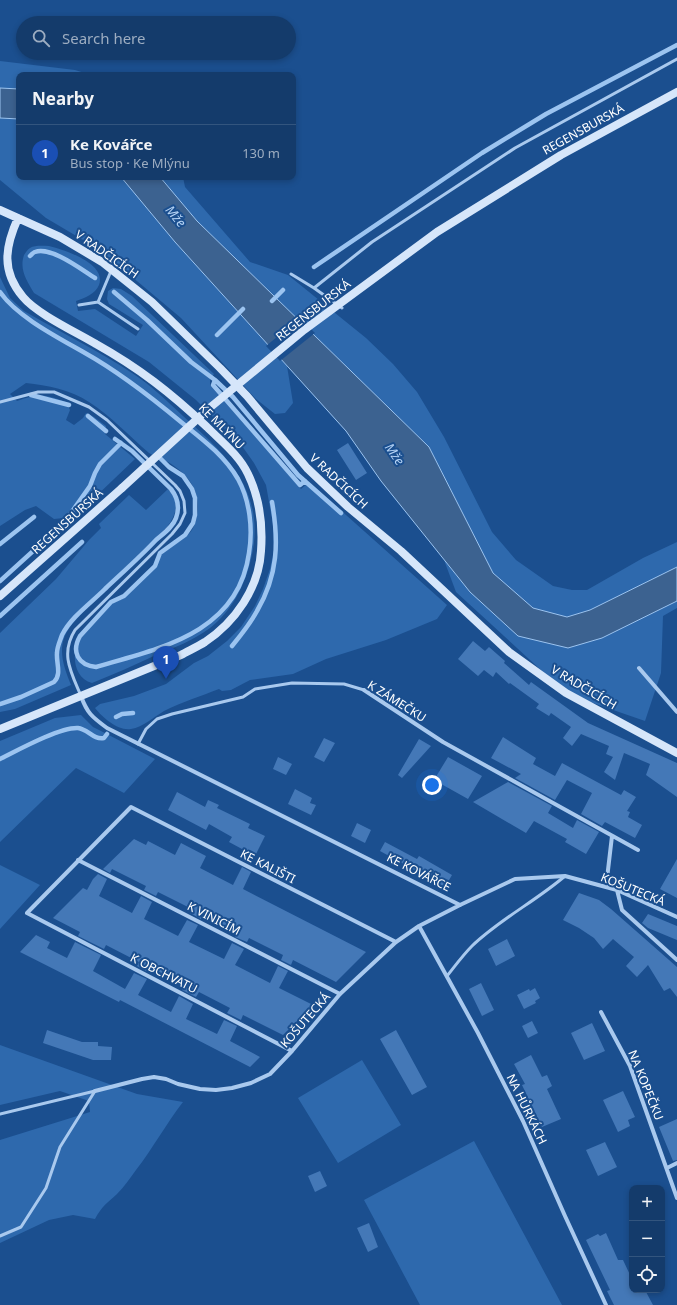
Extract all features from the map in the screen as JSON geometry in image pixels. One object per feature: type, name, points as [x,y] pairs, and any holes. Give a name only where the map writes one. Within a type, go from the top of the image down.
[{"type":"street","name":"REGENSBURSKÁ","points":[[0,596],[122,488],[207,410],[304,330],[437,232],[561,155],[677,92]]},
{"type":"street","name":"V RADČICÍCH","points":[[0,210],[60,237],[111,269],[152,302],[247,396],[306,468],[348,507],[401,551],[509,652],[566,693],[677,753]]},
{"type":"street","name":"KE MLÝNU","points":[[0,729],[180,655],[204,643],[228,623],[250,593],[261,558],[262,535],[262,516],[256,493],[248,474],[223,441],[186,407],[134,366],[36,309],[23,298],[11,278],[8,259],[8,241],[18,218]]},
{"type":"street","points":[[639,668],[677,712]]},
{"type":"street","name":"K ZÁMEČKU","points":[[364,690],[443,742],[638,850]]},
{"type":"street","name":"KE KOVÁŘCE","points":[[81,696],[85,707],[93,718],[107,728],[460,904]]},
{"type":"street","name":"KE KALIŠTI","points":[[78,860],[131,807],[396,942]]},
{"type":"street","points":[[606,887],[612,836]]},
{"type":"street","name":"K OBCHVATU","points":[[78,860],[27,913],[292,1051]]},
{"type":"street","name":"K VINICÍM","points":[[78,860],[340,994]]},
{"type":"street","name":"KOŠUTECKÁ","points":[[96,1091],[142,1079],[154,1078],[166,1079],[178,1084],[200,1089],[216,1090],[251,1083],[270,1074],[292,1051],[340,994],[396,942],[419,926],[460,904],[515,879],[566,876],[617,890],[677,917]]},
{"type":"street","points":[[617,890],[622,910],[677,960]]},
{"type":"street","name":"NA HŮRKÁCH","points":[[419,926],[478,1033],[523,1121],[606,1305]]},
{"type":"street","name":"NA KOPEČKU","points":[[601,1012],[630,1066],[677,1198]]},
{"type":"street","points":[[667,1168],[677,1163]]},
{"type":"lane","points":[[314,288],[372,242],[515,148],[677,59]]},
{"type":"lane","points":[[98,302],[111,269]]},
{"type":"lane","points":[[291,274],[342,308]]},
{"type":"lane","points":[[79,305],[98,302],[138,329]]},
{"type":"lane","points":[[0,402],[38,392],[54,392],[89,407],[107,420],[175,485],[180,491],[184,501],[184,513],[180,524],[172,534],[75,630],[70,638],[67,652],[68,662],[81,696]]},
{"type":"lane","name":"K ZÁMEČKU","points":[[138,744],[146,729],[157,719],[243,697],[255,689],[292,683],[344,684],[364,690]]},
{"type":"lane","points":[[447,976],[472,946],[566,876]]},
{"type":"lane","points":[[0,1114],[96,1091]]},
{"type":"lane","points":[[0,1236],[21,1228],[46,1188],[60,1148],[96,1091]]},
{"type":"shaded area","points":[[0,61],[81,72],[16,72],[16,89],[0,88]]},
{"type":"shaded area","points":[[0,118],[16,119],[16,180],[123,180],[175,242],[287,366],[293,403],[285,413],[275,414],[256,399],[181,318],[100,250],[46,218],[0,180]]},
{"type":"shaded area","points":[[163,180],[184,180],[185,187],[250,262],[288,275],[366,338],[393,364],[417,392],[444,437],[492,532],[516,560],[553,586],[572,590],[587,590],[643,558],[677,542],[677,567],[590,610],[567,617],[533,609],[493,573],[429,447],[197,221]]},
{"type":"shaded area","points":[[49,246],[74,254],[91,264],[97,270],[100,277],[99,285],[92,293],[76,301],[78,311],[95,309],[136,336],[143,325],[109,304],[107,299],[108,291],[113,288],[121,289],[132,296],[214,374],[210,380],[210,385],[301,489],[309,482],[447,605],[437,619],[386,640],[326,659],[293,674],[250,680],[231,690],[222,691],[219,689],[164,711],[135,728],[121,728],[102,716],[95,708],[100,704],[134,696],[166,684],[194,663],[208,656],[227,641],[241,627],[255,606],[270,569],[274,550],[273,524],[266,485],[254,463],[242,446],[196,400],[149,362],[34,293],[26,280],[23,270],[22,266],[24,255],[32,247]]},
{"type":"shaded area","points":[[0,277],[10,298],[24,311],[119,365],[159,393],[229,461],[240,478],[248,495],[253,514],[255,536],[251,559],[241,588],[225,614],[210,628],[184,643],[92,683],[81,676],[77,671],[75,651],[80,638],[94,620],[110,604],[121,600],[135,588],[154,568],[163,553],[191,532],[196,520],[198,502],[193,486],[183,473],[168,462],[149,453],[89,402],[75,394],[59,389],[26,383],[10,394],[17,401],[36,396],[47,396],[66,402],[70,410],[66,420],[74,425],[83,418],[86,413],[94,417],[106,426],[105,434],[135,459],[70,521],[64,518],[54,519],[36,506],[25,510],[0,526]]},
{"type":"shaded area","points":[[168,489],[174,498],[176,508],[167,527],[87,605],[66,634],[63,641],[62,656],[71,685],[15,709],[0,712],[0,633],[56,579],[101,528],[99,524],[129,495],[146,510]]},
{"type":"shaded area","points":[[444,560],[470,592],[602,638],[677,601],[677,608],[663,616],[661,673],[645,721],[567,694],[456,592]]},
{"type":"shaded area","points":[[81,715],[93,727],[155,759],[124,793],[76,768],[0,842],[0,741],[55,718]]},
{"type":"shaded area","points":[[0,865],[40,885],[0,929]]},
{"type":"shaded area","points":[[0,1045],[137,1094],[183,1102],[127,1182],[117,1194],[107,1202],[95,1219],[73,1215],[49,1220],[0,1243],[0,1140],[90,1112],[89,1101],[60,1091],[0,1105]]},
{"type":"shaded area","points":[[362,1060],[401,1125],[338,1163],[298,1098]]},
{"type":"shaded area","points":[[474,1141],[562,1305],[420,1305],[364,1200]]},
{"type":"water","points":[[0,88],[16,89],[16,119],[0,118]]},
{"type":"water","name":"Mže","points":[[123,180],[163,180],[197,221],[429,447],[493,573],[533,608],[567,617],[590,610],[677,567],[677,601],[602,638],[568,648],[518,636],[470,592],[381,481],[346,431],[175,242]]},
{"type":"pier","points":[[300,318],[315,333],[280,361],[266,346]]},
{"type":"building","points":[[348,443],[367,473],[356,480],[337,450]]},
{"type":"building","points":[[473,641],[485,651],[489,647],[505,661],[504,663],[529,685],[531,682],[588,723],[677,763],[677,797],[646,775],[650,764],[624,753],[615,780],[604,772],[613,757],[606,754],[609,746],[581,734],[572,746],[563,738],[571,727],[551,713],[549,716],[536,708],[539,704],[510,683],[509,684],[496,672],[493,677],[484,670],[478,676],[458,659]]},
{"type":"building","points":[[503,737],[536,758],[533,764],[555,776],[562,763],[621,795],[624,790],[636,797],[627,811],[630,812],[628,817],[642,825],[635,838],[605,822],[602,826],[581,814],[592,793],[567,780],[555,800],[515,778],[521,774],[491,758]]},
{"type":"building","points":[[324,738],[335,743],[324,762],[314,757]]},
{"type":"building","points":[[419,739],[431,746],[402,778],[398,775]]},
{"type":"building","points":[[278,757],[292,764],[286,775],[273,769]]},
{"type":"building","points":[[448,757],[482,776],[468,799],[434,780]]},
{"type":"building","points":[[508,782],[552,806],[548,813],[573,828],[577,820],[599,832],[586,854],[565,842],[567,839],[534,821],[526,833],[473,802]]},
{"type":"building","points":[[295,789],[312,798],[310,803],[316,805],[311,815],[288,804]]},
{"type":"building","points":[[177,792],[205,807],[208,800],[219,805],[217,808],[250,824],[248,828],[265,836],[255,856],[229,842],[232,837],[209,824],[206,830],[168,810]]},
{"type":"building","points":[[357,823],[371,830],[365,843],[351,836]]},
{"type":"building","points":[[134,839],[146,845],[148,841],[175,855],[181,843],[206,856],[200,868],[233,885],[242,867],[251,872],[243,889],[366,952],[336,982],[293,960],[291,965],[281,960],[283,955],[249,938],[247,942],[235,937],[238,932],[203,915],[201,919],[190,913],[192,909],[158,892],[156,896],[144,890],[146,886],[112,869],[110,873],[103,869]]},
{"type":"building","points":[[385,842],[417,859],[419,856],[452,875],[445,887],[380,851]]},
{"type":"building","points":[[677,859],[677,898],[660,889]]},
{"type":"building","points":[[98,874],[107,879],[99,896],[132,913],[141,896],[152,902],[144,919],[178,936],[187,920],[198,925],[189,942],[224,959],[232,943],[244,949],[235,965],[270,983],[278,966],[288,971],[279,988],[313,1005],[283,1035],[243,1015],[241,1020],[227,1013],[230,1008],[199,992],[196,997],[182,990],[185,985],[152,968],[150,973],[137,966],[139,962],[106,945],[104,949],[78,936],[80,932],[53,918],[83,888],[87,890],[93,879]]},
{"type":"building","points":[[579,893],[599,900],[611,909],[677,967],[677,997],[670,988],[664,991],[648,965],[637,977],[626,966],[634,957],[613,939],[603,949],[594,938],[563,920]]},
{"type":"building","points":[[648,914],[677,926],[677,940],[648,928],[642,923]]},
{"type":"building","points":[[36,935],[50,942],[47,948],[67,958],[75,942],[101,955],[93,971],[125,989],[134,973],[147,979],[138,995],[171,1012],[179,996],[193,1004],[186,1019],[217,1034],[224,1020],[237,1026],[230,1041],[260,1057],[250,1067],[120,1000],[119,1002],[20,952]]},
{"type":"building","points":[[507,939],[515,956],[496,966],[488,949]]},
{"type":"building","points":[[481,983],[494,1010],[482,1016],[469,989]]},
{"type":"building","points":[[535,988],[540,998],[535,1001],[536,1003],[524,1009],[517,995],[529,989],[530,991]]},
{"type":"building","points":[[532,1021],[538,1033],[528,1038],[522,1026]]},
{"type":"building","points":[[592,1023],[605,1051],[584,1060],[571,1033]]},
{"type":"building","points":[[47,1030],[82,1042],[98,1042],[98,1046],[112,1047],[111,1060],[93,1060],[43,1043]]},
{"type":"building","points":[[396,1030],[427,1087],[412,1095],[380,1039]]},
{"type":"building","points":[[531,1055],[542,1077],[547,1075],[552,1086],[547,1089],[561,1119],[542,1127],[522,1085],[525,1084],[514,1064]]},
{"type":"building","points":[[623,1091],[635,1117],[628,1120],[630,1126],[618,1132],[603,1100]]},
{"type":"building","points":[[677,1119],[677,1160],[673,1161],[659,1127]]},
{"type":"building","points":[[605,1142],[617,1167],[598,1176],[586,1150]]},
{"type":"building","points":[[320,1171],[327,1186],[315,1192],[308,1176]]},
{"type":"building","points":[[369,1223],[378,1247],[368,1252],[357,1228]]},
{"type":"building","points":[[606,1233],[618,1260],[623,1260],[629,1273],[629,1293],[647,1293],[653,1305],[614,1305],[607,1291],[610,1290],[586,1240],[598,1234],[600,1236]]},
{"type":"waterway","points":[[314,267],[482,153],[546,114],[677,45]]},
{"type":"waterway","points":[[30,256],[35,252],[42,251],[58,255],[95,278]]},
{"type":"waterway","points":[[272,301],[283,290]]},
{"type":"waterway","points":[[0,292],[17,310],[39,326],[98,360],[158,403],[205,441],[226,462],[238,479],[248,506],[251,534],[249,553],[242,580],[230,602],[213,619],[193,633],[170,644],[96,667],[90,666],[81,661],[76,652],[77,642],[80,636],[111,602],[124,596],[155,566],[160,553],[185,535],[193,523],[195,515],[195,498],[192,489],[183,476],[169,467],[160,458]]},
{"type":"waterway","points":[[114,292],[147,320],[191,362],[215,380],[233,397],[298,475],[341,513]]},
{"type":"waterway","points":[[217,335],[243,309]]},
{"type":"waterway","points":[[215,380],[213,385],[300,485],[305,481]]},
{"type":"waterway","points":[[31,395],[69,405]]},
{"type":"waterway","points":[[88,416],[106,431]]},
{"type":"waterway","points":[[0,704],[21,697],[54,682],[58,676],[58,648],[66,628],[82,610],[168,530],[176,518],[178,503],[171,489],[132,451],[115,439]]},
{"type":"waterway","points":[[0,581],[64,523],[90,486],[100,464],[121,443]]},
{"type":"waterway","points":[[232,646],[254,616],[264,598],[273,571],[276,531],[272,502]]},
{"type":"waterway","points":[[0,544],[34,517]]},
{"type":"waterway","points":[[0,616],[82,542]]},
{"type":"waterway","points":[[116,717],[122,714],[133,713]]},
{"type":"waterway","points":[[0,759],[61,731],[78,728],[100,738],[104,738],[107,734]]},
{"type":"place","name":"Ke Kovářce","points":[[166,679]]}]
